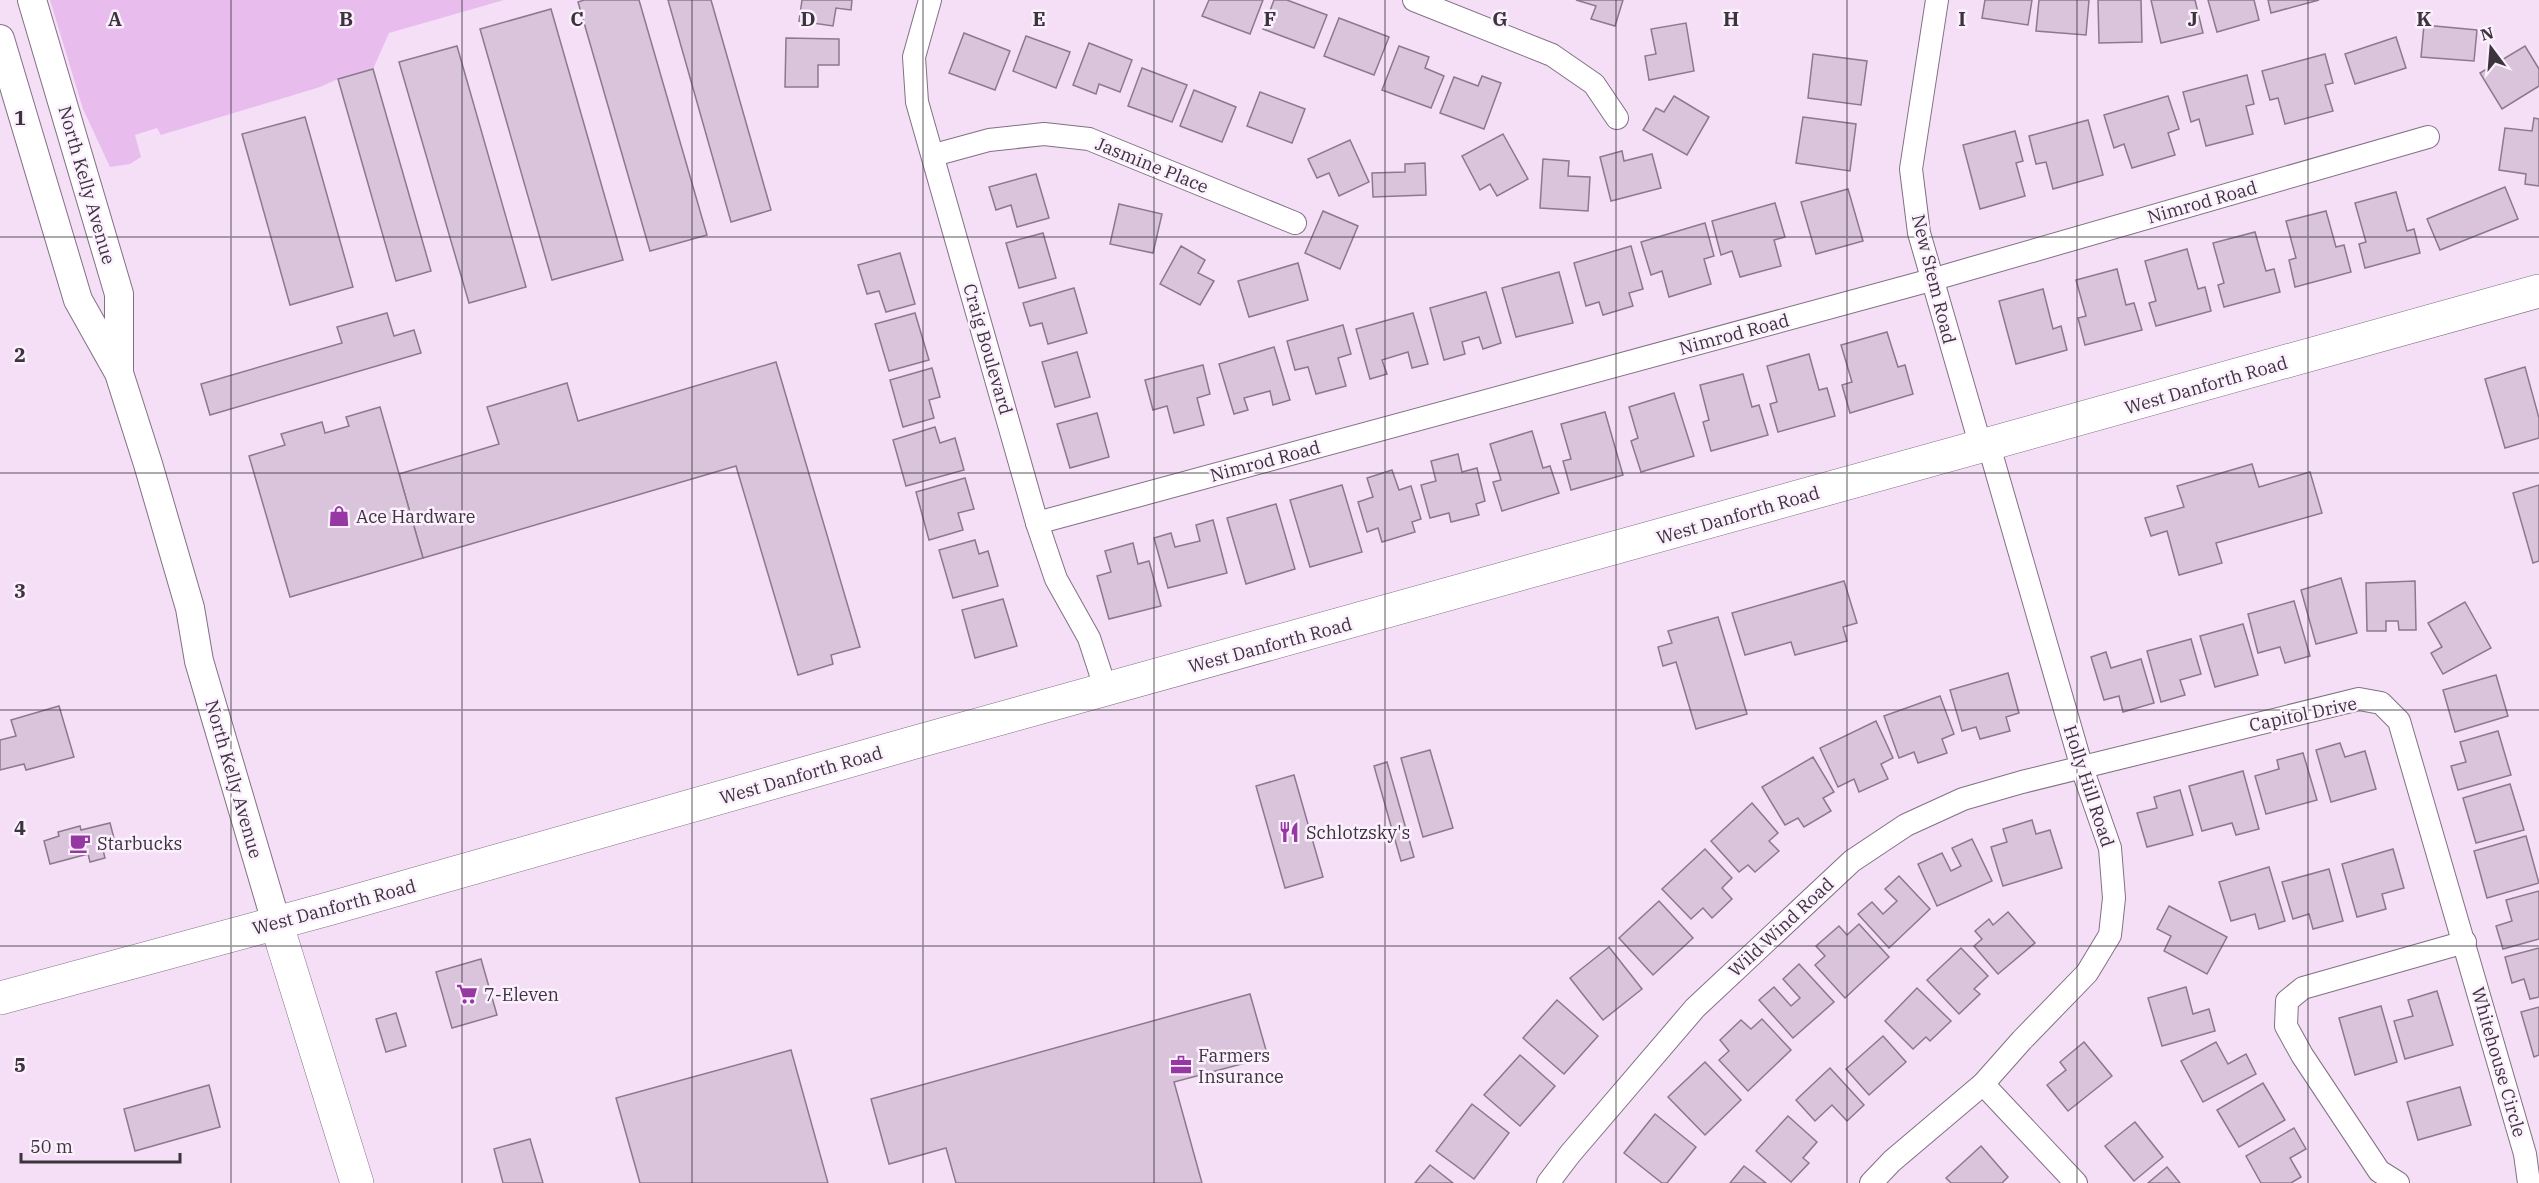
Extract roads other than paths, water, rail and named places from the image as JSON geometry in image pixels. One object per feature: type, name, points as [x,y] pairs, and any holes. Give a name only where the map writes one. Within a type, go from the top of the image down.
[{"type":"main road","name":"West Danforth Road","points":[[0,998],[2539,291]]},
{"type":"main road","name":"North Kelly Avenue","points":[[276,922],[357,1183]]},
{"type":"street","name":"North Kelly Avenue","points":[[32,0],[119,294],[119,373]]},
{"type":"street","name":"Craig Boulevard","points":[[930,0],[914,57],[917,102],[1037,523],[1056,579],[1089,638],[1106,690]]},
{"type":"street","points":[[1414,0],[1552,55],[1594,84],[1617,118]]},
{"type":"street","name":"New Stem Road","points":[[1937,0],[1911,169],[1919,233],[1931,280],[1985,446]]},
{"type":"street","name":"North Kelly Avenue","points":[[0,39],[78,300],[119,373],[186,597],[199,661],[276,922]]},
{"type":"street","name":"Jasmine Place","points":[[933,155],[989,140],[1022,136],[1044,134],[1089,139],[1296,223]]},
{"type":"street","name":"Nimrod Road","points":[[1037,523],[1931,280],[2428,137]]},
{"type":"street","name":"Holly Hill Road","points":[[1871,1183],[1892,1161],[1983,1084],[2087,973],[2110,935],[2114,898],[2110,848],[2082,768],[1985,446]]},
{"type":"street","name":"Capitol Drive","points":[[2082,768],[2330,705],[2359,699],[2381,703],[2399,721],[2464,942]]},
{"type":"street","name":"Wild Wind Road","points":[[1548,1183],[1570,1154],[1695,1008],[1852,861],[1906,825],[1963,799],[2082,768]]},
{"type":"street","points":[[2398,1183],[2379,1171],[2302,1055],[2286,1026],[2287,1001],[2303,988],[2464,942]]},
{"type":"street","name":"Whitehouse Circle","points":[[2464,942],[2526,1154],[2529,1183]]},
{"type":"street","points":[[1983,1084],[2076,1183]]},
{"type":"place","name":"Ace Hardware","points":[[339,516]]},
{"type":"place","name":"Schlotzsky's","points":[[1289,832]]},
{"type":"place","name":"Starbucks","points":[[80,843]]},
{"type":"place","name":"7-Eleven","points":[[467,994]]},
{"type":"place","name":"Farmers Insurance","points":[[1181,1065]]}]
